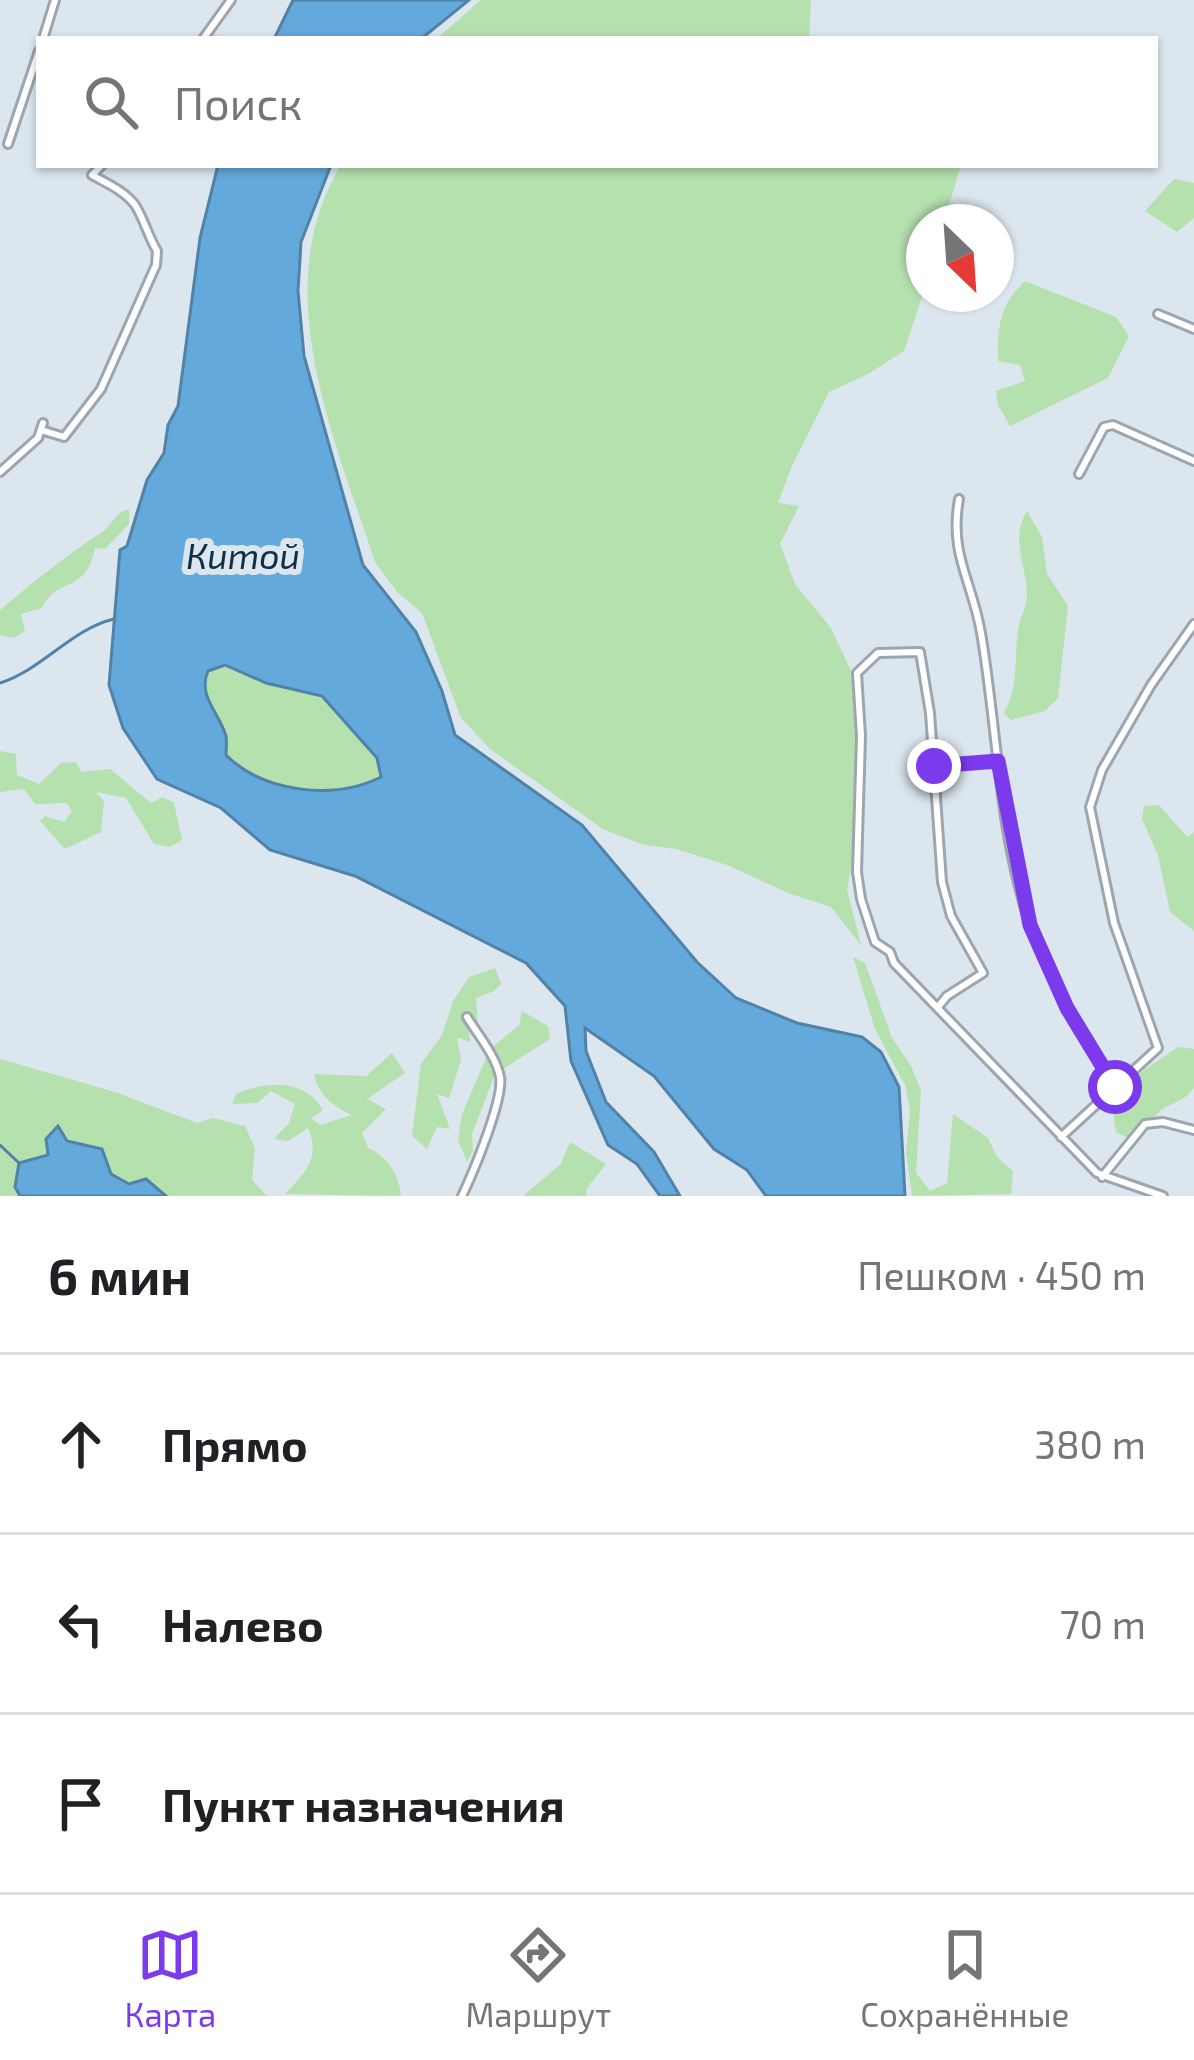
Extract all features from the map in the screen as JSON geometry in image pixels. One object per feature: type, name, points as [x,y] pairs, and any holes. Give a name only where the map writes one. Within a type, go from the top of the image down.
[{"type":"street","points":[[44,36],[55,0]]},
{"type":"street","points":[[205,36],[230,0]]},
{"type":"street","points":[[8,144],[36,60]]},
{"type":"street","points":[[0,472],[41,430],[64,437],[100,389],[142,300],[158,251],[127,196],[92,175],[99,168]]},
{"type":"street","points":[[1158,314],[1194,329]]},
{"type":"street","points":[[1079,474],[1104,428],[1113,424],[1194,461]]},
{"type":"street","points":[[959,499],[957,558],[978,612],[998,761],[1030,925],[1067,1008],[1115,1087]]},
{"type":"street","points":[[1061,1137],[1154,1055],[1159,1045],[1114,923],[1092,827],[1091,799],[1102,770],[1148,690],[1194,624]]},
{"type":"street","points":[[938,1007],[983,974],[946,903],[920,652],[872,656],[856,681],[861,730],[857,864],[874,942],[890,952],[894,963],[1102,1177],[1134,1192],[1163,1196]]},
{"type":"street","points":[[934,766],[998,761]]},
{"type":"street","points":[[462,1196],[477,1165],[502,1084],[498,1068],[467,1017]]},
{"type":"street","points":[[1102,1177],[1132,1135],[1149,1122],[1194,1130]]},
{"type":"green space","points":[[481,0],[811,0],[809,36],[439,36]]},
{"type":"green space","points":[[340,168],[960,168],[949,204],[906,204],[906,312],[917,312],[904,351],[829,392],[778,503],[799,506],[780,544],[795,584],[831,628],[854,677],[859,826],[847,890],[861,945],[831,907],[727,865],[676,849],[644,845],[603,829],[490,749],[461,718],[422,613],[398,593],[375,562],[342,465],[315,364],[308,312],[309,262],[319,212]]},
{"type":"green space","points":[[1174,179],[1194,183],[1194,218],[1177,232],[1145,211]]},
{"type":"green space","points":[[1025,281],[1116,317],[1129,336],[1108,378],[1010,426],[996,391],[1025,381],[1020,365],[998,361],[998,338],[1004,312],[1014,312],[1017,290]]},
{"type":"green space","points":[[129,509],[129,524],[105,549],[95,548],[85,573],[56,591],[42,608],[21,614],[25,631],[14,638],[0,635],[0,610]]},
{"type":"green space","points":[[1027,511],[1042,537],[1047,574],[1068,606],[1058,698],[1045,711],[1011,720],[1004,713],[1014,683],[1018,630],[1027,598],[1019,541]]},
{"type":"green space","points":[[225,665],[266,683],[322,696],[377,758],[381,777],[342,789],[299,789],[241,768],[226,755],[226,737],[205,689],[208,671]]},
{"type":"green space","points":[[0,751],[16,754],[17,775],[39,784],[61,763],[75,762],[82,772],[110,769],[151,803],[162,797],[174,803],[182,840],[170,847],[154,844],[126,798],[96,792],[104,801],[101,832],[65,849],[40,821],[45,816],[64,822],[72,811],[67,803],[35,804],[24,789],[0,792]]},
{"type":"green space","points":[[1159,805],[1187,837],[1194,832],[1194,931],[1170,912],[1158,855],[1142,819],[1144,806]]},
{"type":"green space","points":[[853,957],[865,963],[892,1038],[921,1090],[916,1173],[930,1191],[947,1183],[953,1114],[988,1138],[997,1157],[1013,1171],[1011,1194],[912,1196],[906,1087],[875,1029]]},
{"type":"green space","points":[[495,968],[501,984],[476,998],[478,1027],[468,1023],[470,1042],[457,1037],[461,1060],[449,1098],[437,1094],[450,1129],[437,1127],[427,1149],[412,1136],[421,1064],[442,1035],[453,1001],[469,977]]},
{"type":"green space","points":[[522,1011],[548,1026],[550,1039],[495,1074],[472,1134],[473,1151],[467,1162],[458,1140],[462,1114],[490,1049],[519,1025]]},
{"type":"green space","points":[[1178,1047],[1194,1049],[1194,1088],[1161,1110],[1134,1141],[1116,1132],[1113,1112],[1121,1086]]},
{"type":"green space","points":[[392,1053],[405,1073],[367,1099],[386,1109],[362,1133],[368,1148],[391,1167],[401,1196],[285,1194],[312,1157],[308,1128],[288,1141],[274,1139],[289,1123],[295,1104],[271,1091],[258,1103],[232,1104],[236,1094],[272,1085],[295,1087],[323,1110],[311,1118],[320,1125],[352,1115],[327,1099],[314,1074],[366,1076]]},
{"type":"green space","points":[[0,1059],[115,1092],[197,1123],[213,1118],[245,1126],[255,1148],[252,1180],[267,1196],[0,1196]]},
{"type":"green space","points":[[570,1142],[606,1164],[586,1196],[523,1196],[561,1164]]},
{"type":"water","points":[[293,0],[469,0],[425,36],[275,36]]},
{"type":"water","name":"Китой","points":[[217,168],[330,168],[301,242],[298,291],[304,356],[363,565],[416,632],[455,735],[582,825],[697,962],[736,998],[797,1023],[862,1037],[881,1052],[899,1087],[905,1196],[766,1196],[747,1170],[714,1149],[654,1076],[585,1028],[586,1051],[606,1102],[654,1152],[680,1196],[660,1196],[637,1164],[608,1145],[571,1061],[565,1006],[526,963],[355,876],[270,850],[221,808],[157,779],[123,728],[109,685],[120,550],[127,546],[147,480],[164,453],[168,425],[178,406],[200,238]],"holes":[[[225,665],[266,683],[322,696],[377,758],[381,777],[342,789],[299,789],[241,768],[226,755],[226,736],[205,680],[208,671]]]},
{"type":"water","points":[[58,1126],[67,1141],[102,1149],[111,1174],[129,1184],[146,1179],[166,1196],[20,1196],[15,1187],[19,1163],[48,1155],[46,1139]]},
{"type":"waterway","points":[[0,683],[84,631],[114,619]]},
{"type":"waterway","points":[[0,1145],[19,1163]]},
{"type":"route","points":[[934,766],[998,761],[1030,925],[1067,1008],[1115,1087]]}]
